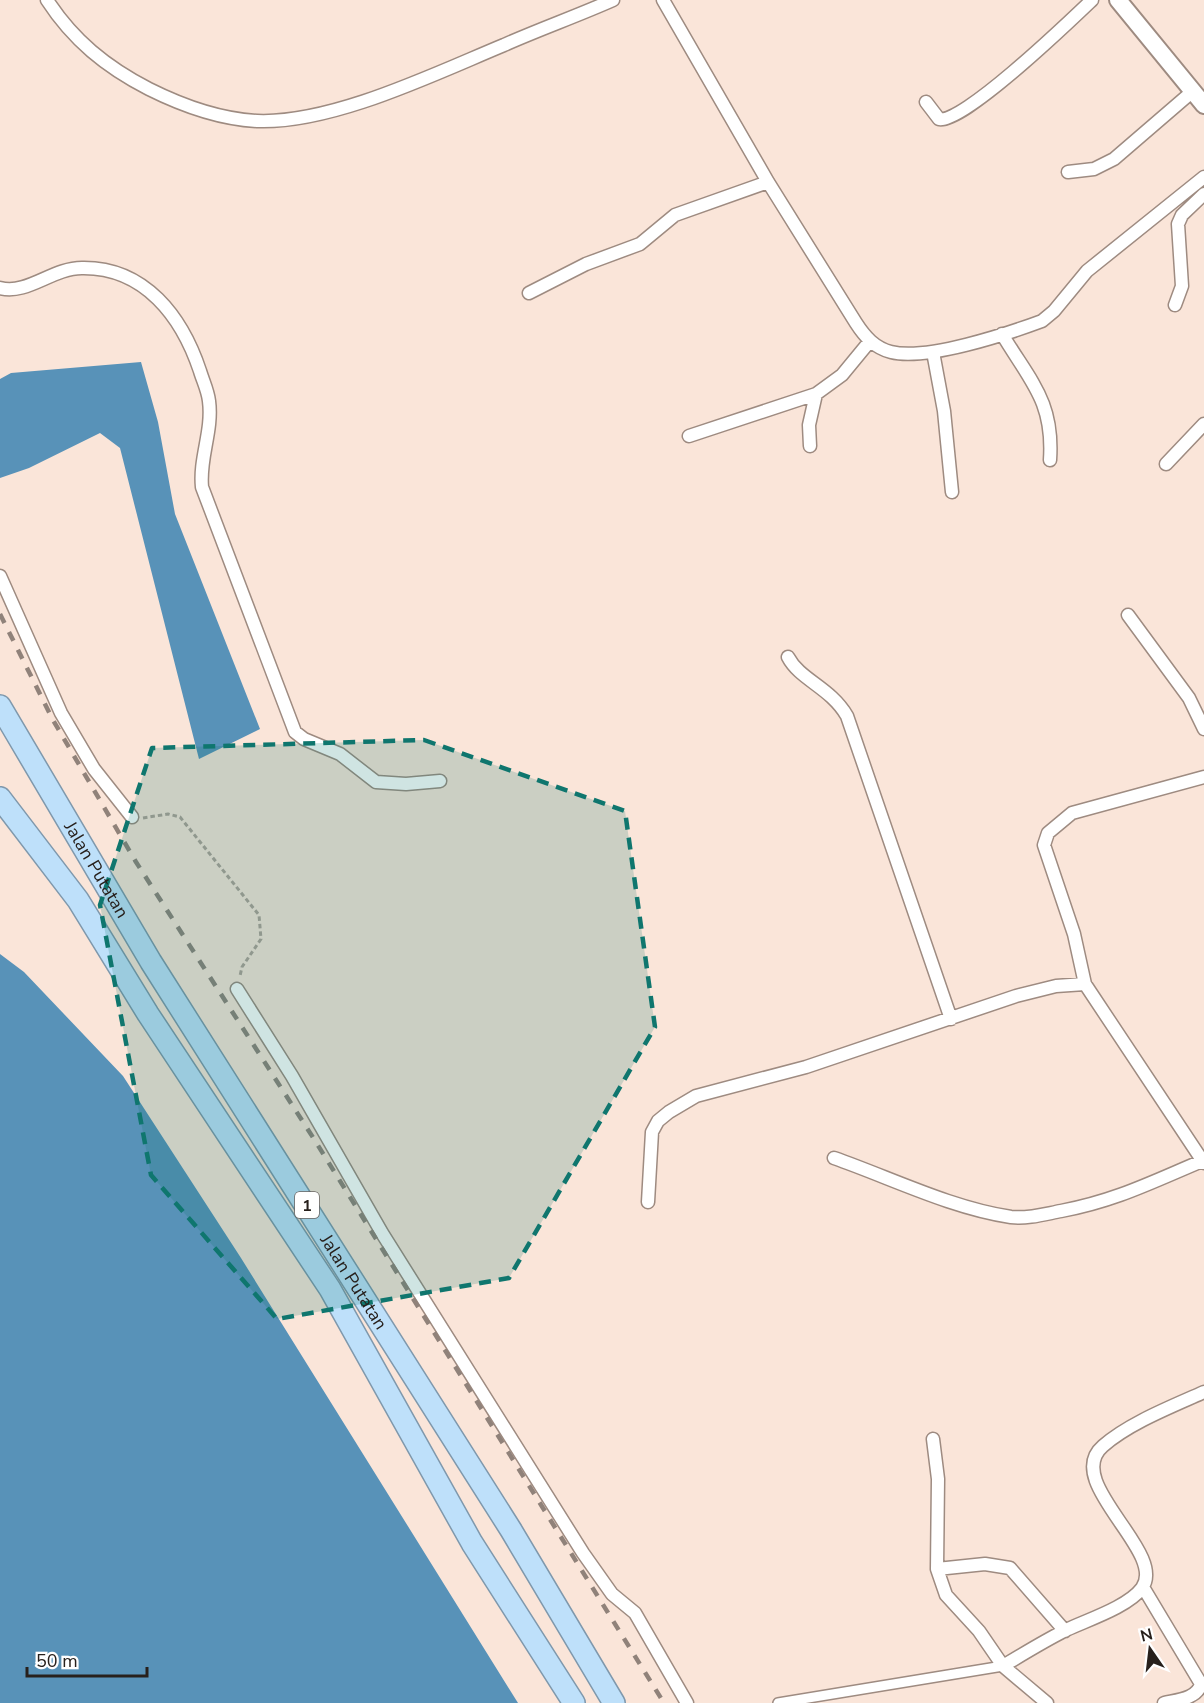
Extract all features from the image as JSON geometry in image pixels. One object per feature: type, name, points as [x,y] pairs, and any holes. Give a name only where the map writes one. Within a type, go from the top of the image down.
[{"type":"highway","name":"Jalan Putatan","points":[[0,706],[157,973],[316,1219],[511,1530],[614,1703]]},
{"type":"highway","name":"Jalan Putatan","points":[[0,798],[78,900],[148,1014],[330,1289],[472,1544],[574,1703]]},
{"type":"highway","points":[[148,1014],[161,994],[157,973]]},
{"type":"highway","points":[[316,1219],[310,1228],[330,1289]]},
{"type":"street","points":[[47,0],[78,40],[95,56],[137,83],[206,113],[258,121],[285,119],[350,105],[425,78],[613,0]]},
{"type":"street","points":[[663,0],[768,182],[856,323],[870,341],[892,353],[933,352],[1042,321],[1054,311],[1087,271],[1204,177]]},
{"type":"street","points":[[926,102],[939,119],[952,118],[990,92],[1092,0]]},
{"type":"street","points":[[1118,0],[1204,105]]},
{"type":"street","points":[[1068,172],[1094,169],[1114,159],[1192,91]]},
{"type":"street","points":[[529,293],[586,264],[640,244],[675,215],[768,182]]},
{"type":"street","points":[[1175,305],[1182,286],[1178,234],[1180,218],[1204,194]]},
{"type":"street","points":[[1163,208],[1180,218]]},
{"type":"street","points":[[0,288],[20,289],[52,273],[66,269],[85,268],[125,278],[145,288],[164,303],[179,322],[193,351],[209,401],[210,422],[201,465],[202,487],[295,732],[304,739],[340,754],[376,782],[405,784],[441,781]]},
{"type":"street","points":[[1002,334],[1046,406],[1051,424],[1050,460]]},
{"type":"street","points":[[689,436],[816,394],[842,375],[870,341]]},
{"type":"street","points":[[933,352],[944,411],[952,492]]},
{"type":"street","points":[[810,446],[809,425],[816,394]]},
{"type":"street","points":[[1166,464],[1204,424]]},
{"type":"street","points":[[0,576],[61,713],[94,769],[132,817]]},
{"type":"street","points":[[1128,615],[1189,698],[1204,729]]},
{"type":"street","points":[[788,657],[794,668],[809,676],[838,702],[847,716],[951,1019]]},
{"type":"street","points":[[834,1158],[934,1195],[1012,1217],[1035,1217],[1098,1204],[1139,1190],[1203,1162],[1084,984],[1071,923],[1044,845],[1048,833],[1072,813],[1204,777]]},
{"type":"street","points":[[648,1202],[652,1132],[658,1121],[684,1102],[711,1090],[806,1067],[1016,996],[1056,986],[1084,984]]},
{"type":"street","points":[[237,989],[292,1076],[382,1233],[583,1553],[612,1594],[634,1613],[687,1703]]},
{"type":"street","points":[[778,1703],[1002,1666],[1065,1631],[1116,1607],[1143,1587],[1145,1580],[1141,1559],[1101,1491],[1093,1469],[1095,1458],[1102,1446],[1124,1432],[1204,1392]]},
{"type":"street","points":[[933,1438],[938,1479],[937,1569],[946,1595],[978,1631],[1002,1666],[1047,1703]]},
{"type":"street","points":[[937,1569],[986,1564],[1010,1568],[1065,1631]]},
{"type":"street","points":[[1143,1587],[1201,1684],[1198,1692],[1190,1697],[1164,1703]]},
{"type":"path","points":[[132,817],[147,818],[168,814],[180,817],[259,915],[261,939],[242,967],[237,989]]},
{"type":"highlighted area","points":[[424,740],[625,811],[655,1027],[509,1278],[277,1319],[151,1175],[100,905],[152,748]]},
{"type":"water","points":[[141,362],[158,422],[175,514],[260,729],[199,759],[120,448],[100,433],[29,468],[0,478],[0,379],[11,373]]},
{"type":"water","points":[[0,954],[24,972],[123,1076],[241,1258],[518,1703],[0,1703]]},
{"type":"railway","points":[[0,614],[53,720],[136,862],[314,1139],[664,1703]]}]
